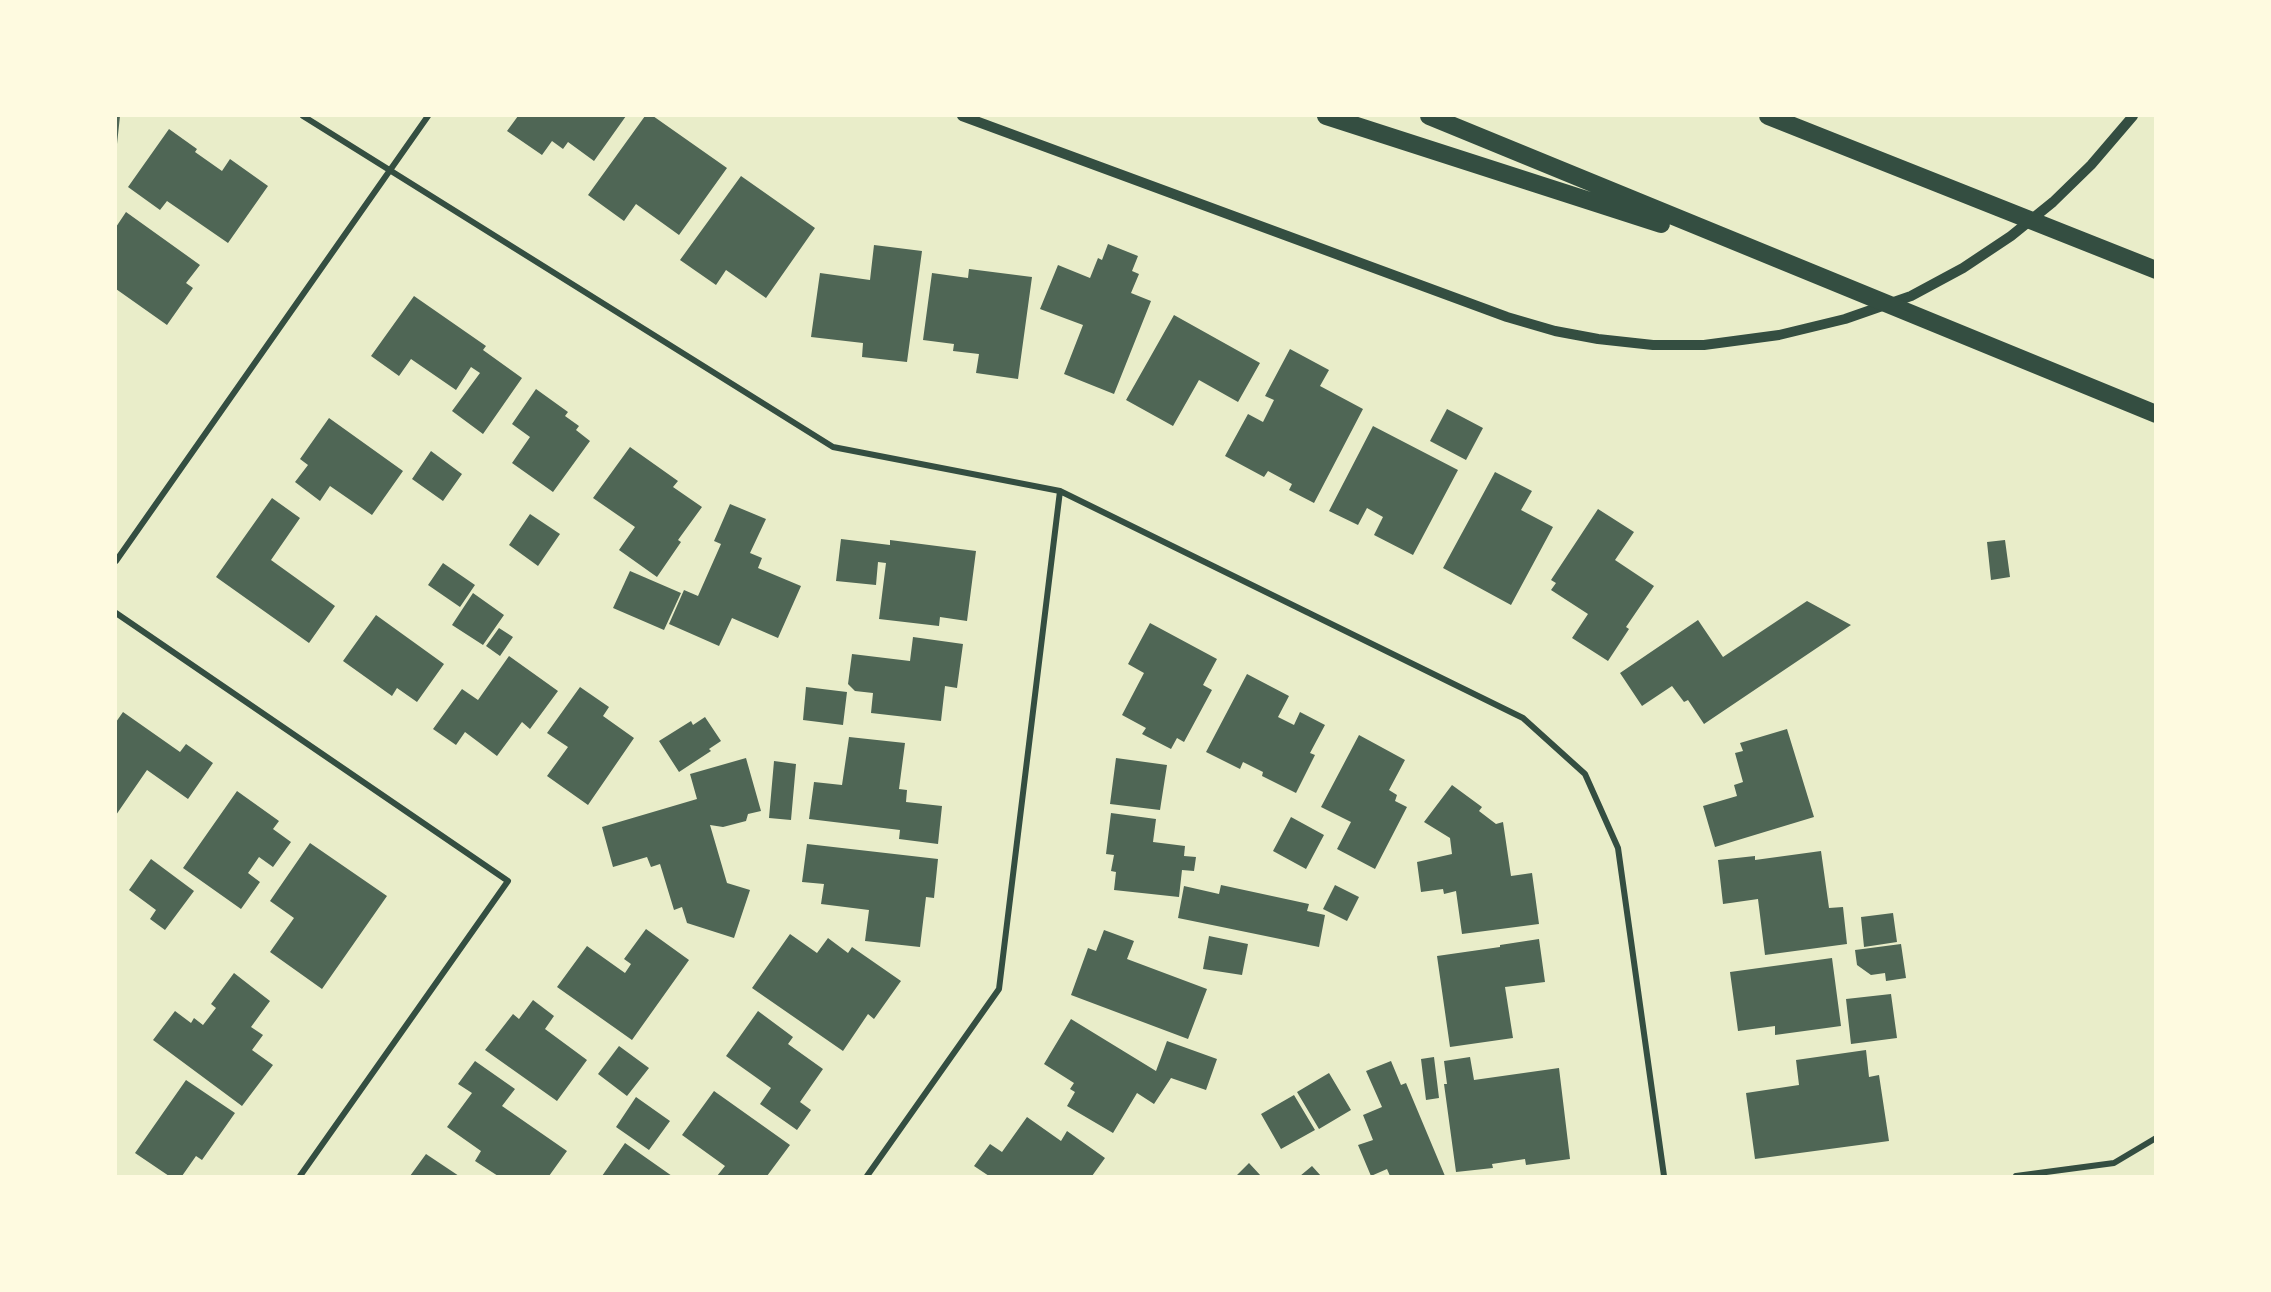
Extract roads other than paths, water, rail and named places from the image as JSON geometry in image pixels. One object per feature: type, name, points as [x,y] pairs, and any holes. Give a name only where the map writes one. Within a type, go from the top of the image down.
[{"type":"highway","points":[[1326,116],[1785,263]]},
{"type":"highway","points":[[1429,116],[2156,414]]},
{"type":"highway","points":[[1768,116],[2156,270]]},
{"type":"street","points":[[303,116],[833,447],[1060,491],[1523,717],[1585,774],[1618,849],[1664,1176]]},
{"type":"street","points":[[116,561],[428,116]]},
{"type":"street","points":[[962,116],[1507,317],[1555,331],[1598,339],[1653,345],[1704,345],[1779,335],[1834,322],[1911,296],[1963,268],[2011,236],[2053,202],[2131,119]]},
{"type":"street","points":[[867,1176],[999,989],[1060,491]]},
{"type":"street","points":[[116,613],[508,881],[300,1176]]},
{"type":"street","points":[[2016,1176],[2114,1163],[2156,1138]]}]
